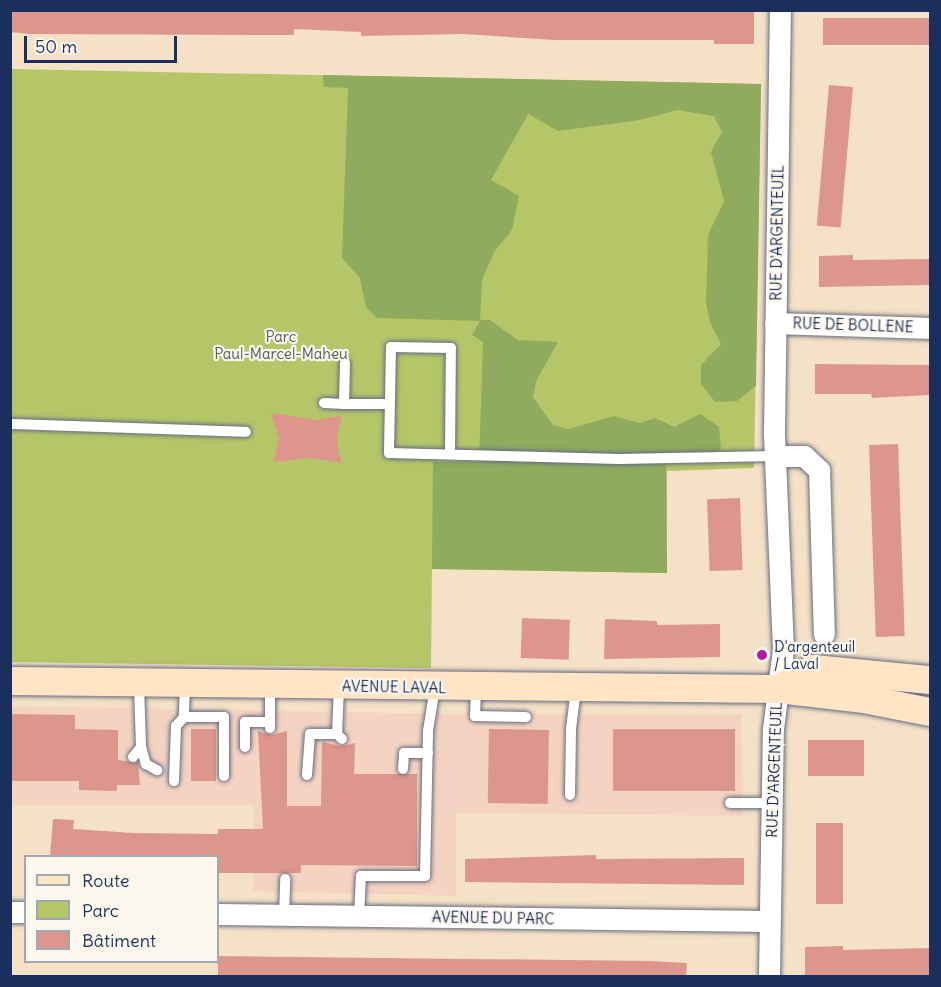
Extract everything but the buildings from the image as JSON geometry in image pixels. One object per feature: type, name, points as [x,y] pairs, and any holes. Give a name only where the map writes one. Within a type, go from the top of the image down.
[{"type":"street","name":"RUE D'ARGENTEUIL","points":[[769,976],[772,803],[778,689],[783,649],[775,456],[780,10]]},
{"type":"street","name":"RUE DE BOLLENE","points":[[775,324],[930,327]]},
{"type":"street","points":[[775,456],[804,456],[819,470],[824,634]]},
{"type":"street","points":[[778,689],[813,669],[930,680]]},
{"type":"street","name":"AVENUE LAVAL","points":[[10,681],[435,688],[474,709],[576,690],[778,689],[864,699],[930,712]]},
{"type":"street","name":"AVENUE DU PARC","points":[[219,914],[769,921]]},
{"type":"lane","points":[[450,453],[451,348],[391,347],[389,453],[619,459],[775,456]]},
{"type":"lane","points":[[344,404],[345,363]]},
{"type":"lane","points":[[324,403],[390,404]]},
{"type":"lane","points":[[10,424],[246,432]]},
{"type":"lane","points":[[139,683],[141,747],[146,764],[157,770]]},
{"type":"lane","points":[[174,781],[176,726],[184,717],[185,684]]},
{"type":"lane","points":[[245,747],[245,722],[270,725],[270,686]]},
{"type":"lane","points":[[308,775],[310,734],[339,737],[339,687]]},
{"type":"lane","points":[[359,916],[360,876],[424,876],[428,753],[435,688]]},
{"type":"lane","points":[[570,795],[571,729],[576,690]]},
{"type":"lane","points":[[474,709],[526,717]]},
{"type":"lane","points":[[184,717],[224,717],[224,776]]},
{"type":"lane","points":[[133,757],[141,747]]},
{"type":"lane","points":[[403,769],[404,753],[428,753]]},
{"type":"lane","points":[[730,803],[772,803]]},
{"type":"lane","points":[[284,915],[285,879]]},
{"type":"shaded area","points":[[11,706],[452,714],[741,714],[743,816],[456,813],[456,896],[253,891],[254,805],[11,805]]},
{"type":"green space","name":"Parc Paul-Marcel-Maheu","points":[[11,69],[761,84],[754,468],[667,471],[667,573],[432,569],[431,668],[11,662]]},
{"type":"green space","points":[[323,75],[761,84],[756,386],[737,401],[715,402],[701,384],[701,365],[721,344],[710,323],[706,303],[708,235],[724,201],[711,152],[722,132],[714,116],[677,110],[640,120],[558,131],[528,114],[491,180],[519,196],[512,230],[494,252],[482,280],[480,320],[490,320],[518,340],[558,342],[536,381],[533,397],[553,425],[568,429],[614,416],[640,423],[655,418],[674,427],[700,414],[719,427],[721,449],[714,453],[666,452],[667,573],[432,569],[433,462],[479,462],[483,342],[472,335],[480,321],[377,318],[366,308],[360,278],[342,258],[348,88],[324,87]]},
{"type":"place","name":"D'argenteuil / Laval","points":[[762,655]]}]
